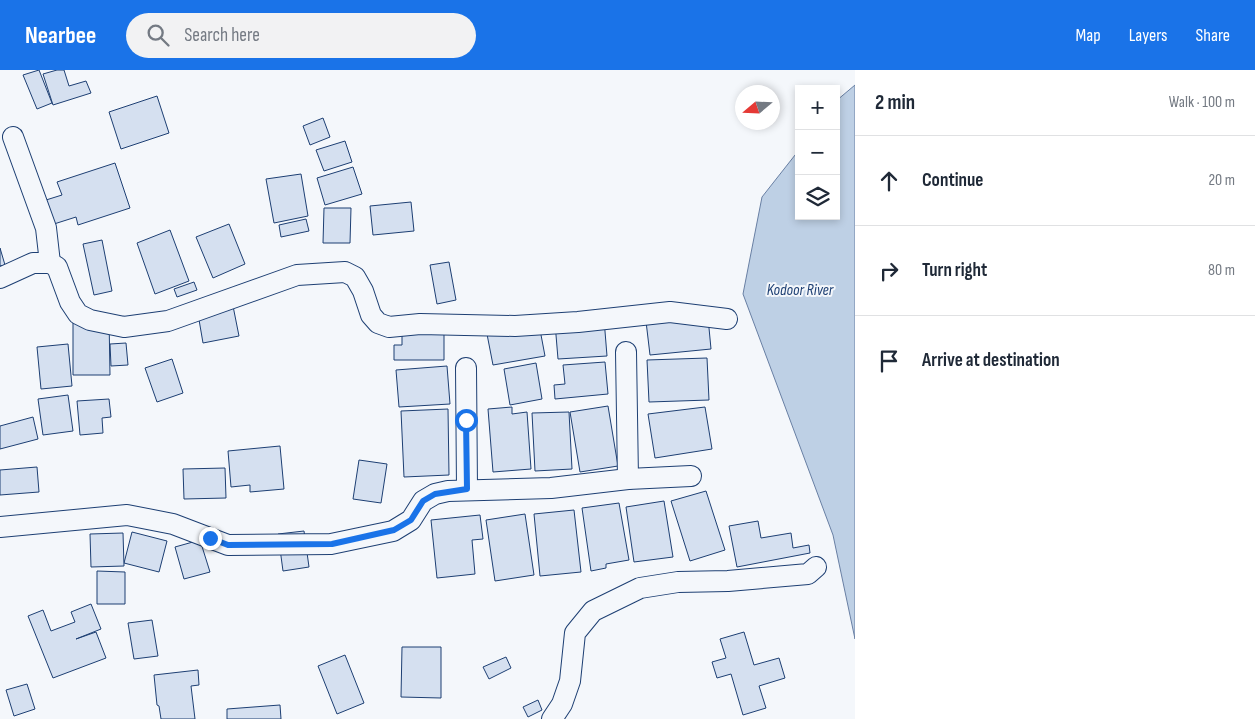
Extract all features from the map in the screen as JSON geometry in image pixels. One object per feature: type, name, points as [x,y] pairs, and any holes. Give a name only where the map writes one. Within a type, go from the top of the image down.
[{"type":"street","points":[[13,137],[46,228],[50,263]]},
{"type":"street","points":[[0,278],[33,263],[50,263],[57,267],[70,302],[78,314],[90,320],[124,327],[168,321],[297,275],[345,272],[355,278],[363,291],[370,315],[378,323],[389,327],[420,324],[515,326],[578,322],[670,312],[727,319]]},
{"type":"street","points":[[626,352],[628,479]]},
{"type":"street","points":[[466,368],[467,489]]},
{"type":"street","points":[[0,527],[127,515],[173,524],[228,545],[332,544],[394,530],[411,520],[423,501],[435,494],[467,489],[551,488],[628,479],[691,476]]},
{"type":"street","points":[[552,719],[562,704],[570,681],[575,633],[593,611],[640,588],[678,582],[728,581],[808,574],[816,567]]},
{"type":"water","name":"Kodoor River","points":[[855,85],[855,639],[833,535],[743,294],[762,197],[795,155],[795,220],[840,220],[840,98]]},
{"type":"building","points":[[39,70],[52,103],[37,109],[23,75]]},
{"type":"building","points":[[64,70],[69,86],[86,81],[91,93],[53,105],[43,74]]},
{"type":"building","points":[[157,96],[169,133],[121,149],[109,112]]},
{"type":"building","points":[[323,118],[330,137],[310,145],[303,126]]},
{"type":"building","points":[[345,141],[352,162],[324,171],[316,150]]},
{"type":"building","points":[[115,163],[130,208],[78,225],[76,217],[54,224],[46,200],[62,195],[57,182]]},
{"type":"building","points":[[353,167],[362,194],[325,205],[317,178]]},
{"type":"building","points":[[301,174],[308,216],[274,223],[266,179]]},
{"type":"building","points":[[411,202],[414,231],[373,235],[370,206]]},
{"type":"building","points":[[324,208],[351,208],[350,243],[323,243]]},
{"type":"building","points":[[306,219],[309,231],[281,237],[279,225]]},
{"type":"building","points":[[229,224],[245,264],[213,278],[196,237]]},
{"type":"building","points":[[170,230],[189,281],[155,294],[137,243]]},
{"type":"building","points":[[102,240],[112,291],[94,295],[83,244]]},
{"type":"building","points":[[0,248],[5,265],[0,266]]},
{"type":"building","points":[[449,262],[456,300],[437,304],[430,265]]},
{"type":"building","points":[[194,282],[197,290],[177,297],[174,289]]},
{"type":"building","points":[[232,301],[239,336],[203,343],[197,308]]},
{"type":"building","points":[[707,307],[711,349],[650,355],[645,313]]},
{"type":"building","points":[[109,317],[110,375],[73,375],[73,318]]},
{"type":"building","points":[[538,319],[545,356],[493,365],[486,329]]},
{"type":"building","points":[[604,319],[607,356],[558,359],[555,323]]},
{"type":"building","points":[[402,325],[444,325],[444,360],[394,360],[394,345],[402,345]]},
{"type":"building","points":[[126,343],[128,365],[111,366],[110,344]]},
{"type":"building","points":[[68,344],[72,386],[41,389],[37,347]]},
{"type":"building","points":[[707,358],[709,400],[649,402],[647,360]]},
{"type":"building","points":[[172,359],[183,393],[157,402],[145,368]]},
{"type":"building","points":[[605,362],[608,394],[555,399],[554,385],[565,384],[563,365]]},
{"type":"building","points":[[536,363],[542,399],[510,405],[504,369]]},
{"type":"building","points":[[447,366],[450,404],[399,407],[396,370]]},
{"type":"building","points":[[68,395],[73,431],[43,435],[38,399]]},
{"type":"building","points":[[109,399],[111,417],[102,418],[103,433],[80,435],[77,401]]},
{"type":"building","points":[[608,406],[618,466],[580,472],[570,412]]},
{"type":"building","points":[[512,407],[512,414],[527,412],[531,469],[493,472],[488,409]]},
{"type":"building","points":[[705,407],[712,449],[655,458],[648,414]]},
{"type":"building","points":[[448,409],[449,475],[404,477],[401,411]]},
{"type":"building","points":[[569,412],[572,469],[535,471],[532,413]]},
{"type":"building","points":[[33,417],[38,439],[0,449],[0,426]]},
{"type":"building","points":[[280,446],[284,489],[250,492],[250,485],[231,487],[228,451]]},
{"type":"building","points":[[359,460],[387,464],[381,503],[353,499]]},
{"type":"building","points":[[37,467],[39,492],[0,495],[0,470]]},
{"type":"building","points":[[225,468],[226,498],[184,499],[183,469]]},
{"type":"building","points":[[706,491],[725,550],[690,561],[671,501]]},
{"type":"building","points":[[664,501],[673,557],[634,562],[626,507]]},
{"type":"building","points":[[619,503],[629,560],[606,564],[606,568],[591,571],[582,508]]},
{"type":"building","points":[[574,510],[581,572],[540,576],[534,514]]},
{"type":"building","points":[[525,514],[534,575],[495,581],[486,520]]},
{"type":"building","points":[[480,515],[483,539],[472,540],[475,574],[437,578],[431,520]]},
{"type":"building","points":[[758,521],[761,538],[791,533],[793,548],[809,545],[810,553],[737,567],[729,526]]},
{"type":"building","points":[[304,531],[309,567],[283,571],[278,534]]},
{"type":"building","points":[[132,532],[167,541],[159,572],[124,563]]},
{"type":"building","points":[[123,533],[124,566],[91,567],[90,534]]},
{"type":"building","points":[[200,540],[210,572],[184,579],[175,547]]},
{"type":"building","points":[[97,571],[125,572],[125,604],[97,604]]},
{"type":"building","points":[[91,604],[101,629],[76,639],[96,632],[106,658],[53,678],[28,616],[43,610],[51,631],[75,622],[71,612]]},
{"type":"building","points":[[152,620],[158,656],[134,659],[128,623]]},
{"type":"building","points":[[744,632],[754,665],[779,658],[785,678],[759,686],[766,708],[743,715],[731,674],[717,678],[712,662],[726,658],[720,639]]},
{"type":"building","points":[[402,647],[441,647],[441,698],[401,697]]},
{"type":"building","points":[[345,655],[364,703],[337,714],[318,666]]},
{"type":"building","points":[[506,657],[511,668],[489,679],[483,667]]},
{"type":"building","points":[[198,670],[199,685],[191,686],[195,719],[161,719],[159,706],[157,705],[154,675]]},
{"type":"building","points":[[27,684],[35,709],[14,716],[6,690]]},
{"type":"building","points":[[538,700],[542,710],[528,717],[523,707]]},
{"type":"building","points":[[280,705],[281,719],[227,719],[227,709]]},
{"type":"route","points":[[210,538],[228,545],[332,544],[394,530],[411,520],[423,501],[435,494],[467,489],[466,420]]}]
